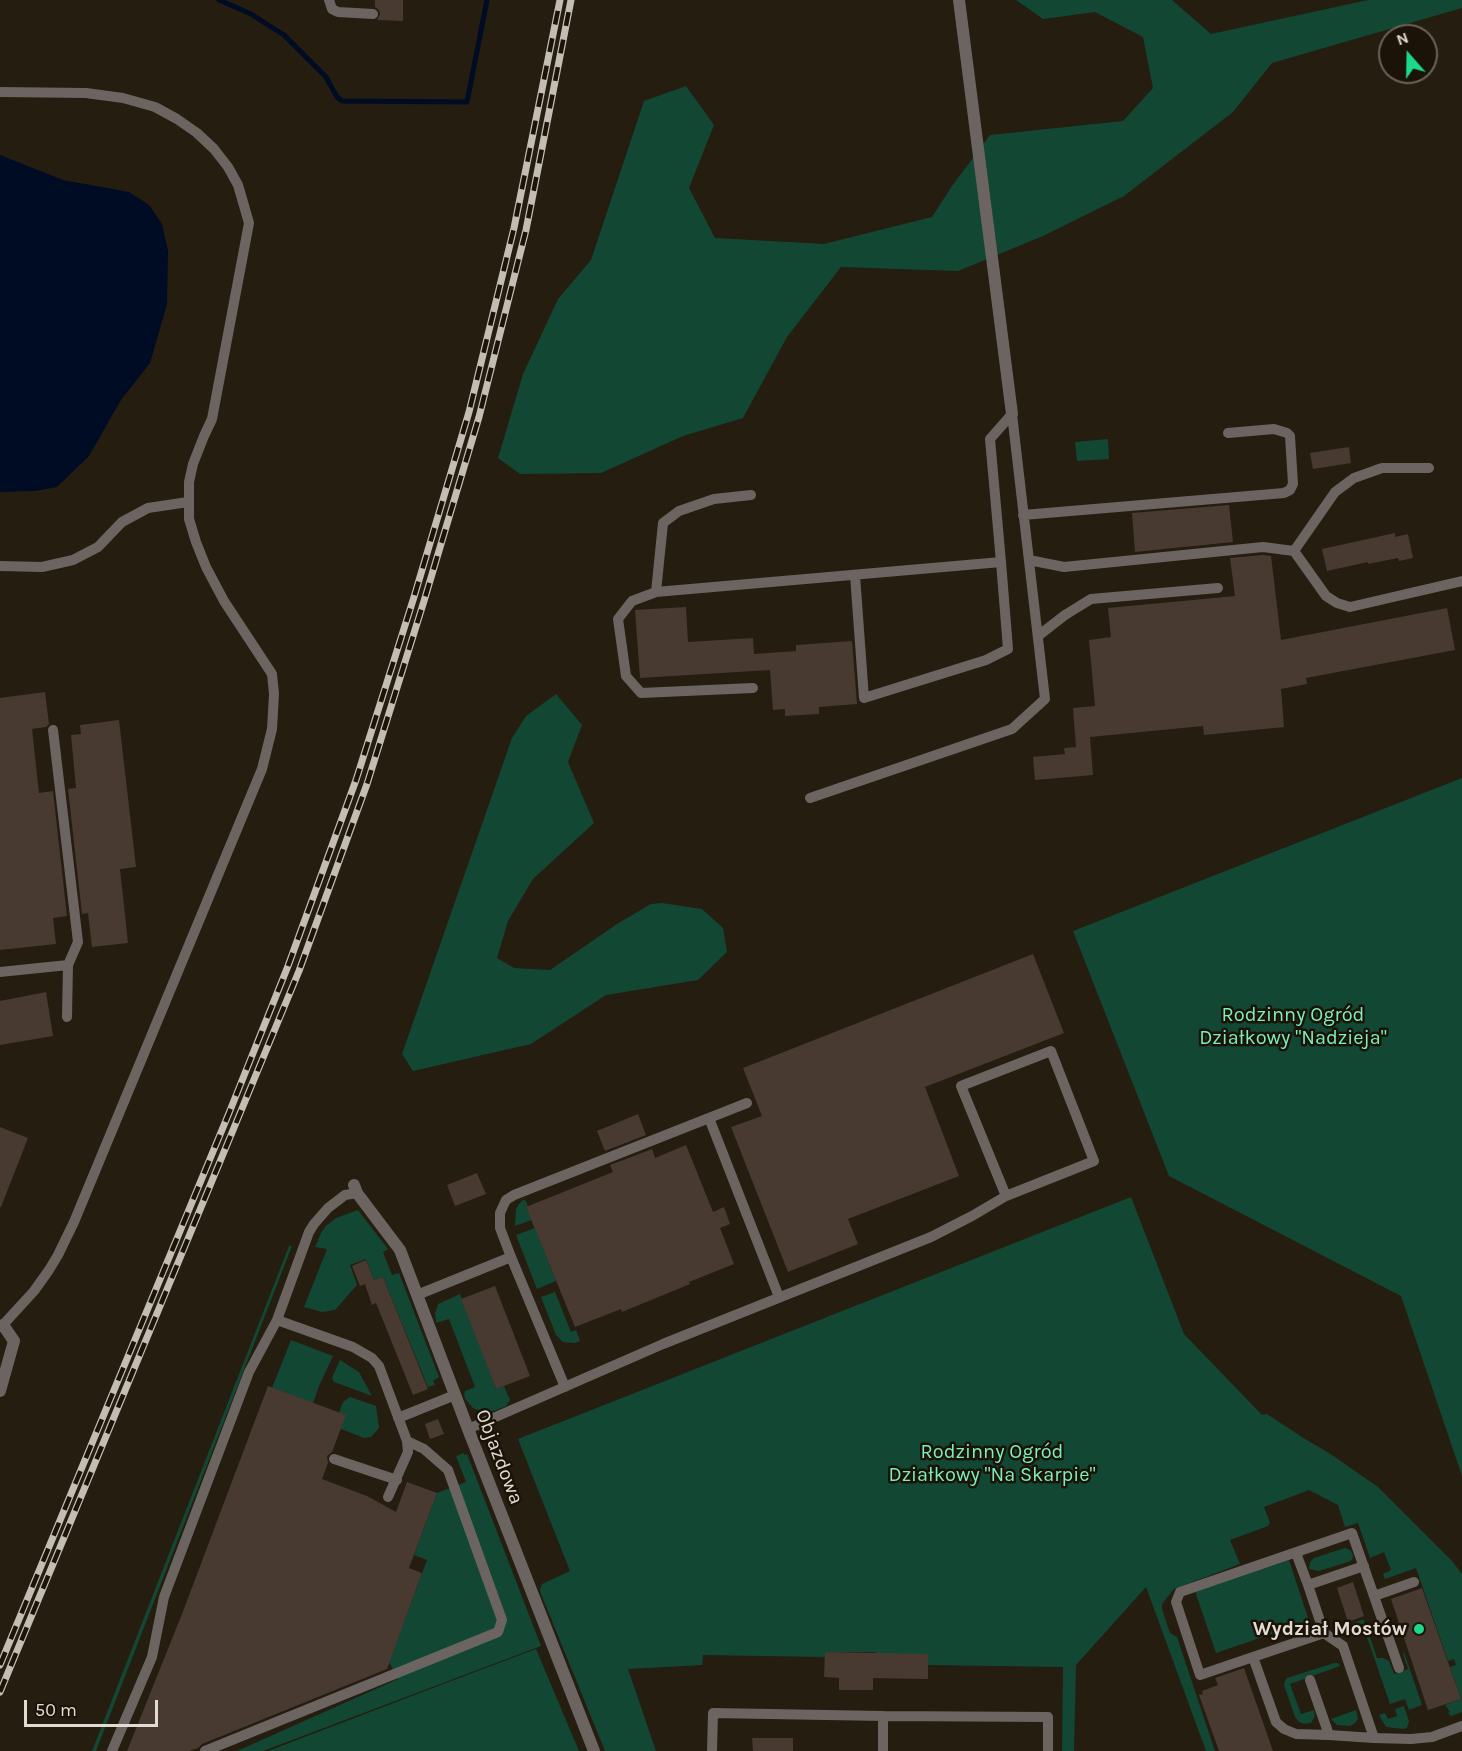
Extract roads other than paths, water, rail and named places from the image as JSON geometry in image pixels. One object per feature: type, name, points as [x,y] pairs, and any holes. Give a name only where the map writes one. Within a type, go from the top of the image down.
[{"type":"street","points":[[959,0],[1012,414]]},
{"type":"street","name":"Objazdowa","points":[[356,1189],[400,1250],[594,1751]]},
{"type":"street","points":[[0,1391],[14,1341],[2,1326]]},
{"type":"lane","points":[[329,0],[332,9],[338,12],[373,14]]},
{"type":"lane","points":[[0,92],[86,93],[123,98],[155,107],[177,119],[214,149],[238,185],[249,222],[212,419],[193,464],[189,482],[189,519],[206,567],[224,601],[272,674],[274,694],[272,729],[262,769],[74,1222],[44,1277],[2,1326]]},
{"type":"lane","points":[[810,798],[1012,729],[1045,699],[1012,414]]},
{"type":"lane","points":[[855,575],[864,698],[986,660],[1008,649],[990,439],[1012,414]]},
{"type":"lane","points":[[1023,515],[1284,493],[1290,490],[1293,484],[1290,436],[1287,433],[1274,429],[1228,433]]},
{"type":"lane","points":[[1294,551],[1335,492],[1354,478],[1382,468],[1429,468]]},
{"type":"lane","points":[[656,592],[663,523],[679,511],[714,499],[752,495]]},
{"type":"lane","points":[[0,566],[42,567],[73,560],[98,547],[122,522],[148,508],[188,502]]},
{"type":"lane","points":[[1029,560],[1064,567],[1263,547],[1294,551],[1326,596],[1350,607],[1462,581]]},
{"type":"lane","points":[[753,688],[640,693],[626,676],[618,619],[632,601],[656,592],[1001,562]]},
{"type":"lane","points":[[1038,636],[1091,599],[1218,588]]},
{"type":"lane","points":[[53,730],[78,942],[68,965],[67,1017]]},
{"type":"lane","points":[[0,972],[68,965]]},
{"type":"lane","points":[[468,1429],[663,1344],[931,1237],[1006,1196],[1094,1161],[1051,1051],[961,1086],[1006,1196]]},
{"type":"lane","points":[[565,1387],[500,1228],[500,1213],[506,1200],[747,1103]]},
{"type":"lane","points":[[709,1118],[779,1297]]},
{"type":"lane","points":[[112,1751],[152,1657],[164,1597],[249,1372],[277,1320],[309,1232],[314,1224],[337,1202],[356,1189]]},
{"type":"lane","points":[[417,1295],[512,1257]]},
{"type":"lane","points":[[277,1320],[353,1347],[372,1358],[379,1366],[407,1442],[408,1452],[388,1497]]},
{"type":"lane","points":[[398,1418],[455,1395]]},
{"type":"lane","points":[[205,1751],[498,1632],[502,1620],[448,1470],[424,1449],[407,1442]]},
{"type":"lane","points":[[334,1460],[397,1480]]},
{"type":"lane","points":[[1324,1633],[1200,1675],[1176,1602],[1180,1592],[1352,1533],[1400,1668]]},
{"type":"lane","points":[[1296,1553],[1324,1633],[1343,1646],[1374,1738]]},
{"type":"lane","points":[[1308,1585],[1364,1566]]},
{"type":"lane","points":[[1374,1596],[1413,1582]]},
{"type":"lane","points":[[1253,1657],[1276,1722],[1284,1730],[1296,1734],[1411,1739],[1432,1737],[1462,1726]]},
{"type":"lane","points":[[1310,1680],[1329,1735]]},
{"type":"lane","points":[[712,1751],[713,1713],[1048,1717],[1048,1751]]},
{"type":"lane","points":[[883,1716],[883,1751]]},
{"type":"water","points":[[0,155],[63,180],[129,192],[149,205],[162,224],[168,251],[167,304],[150,363],[121,400],[89,456],[57,487],[35,491],[0,492]]},
{"type":"waterway","points":[[219,0],[251,14],[284,35],[326,77],[337,97],[342,101],[467,102],[487,0]]},
{"type":"railway","points":[[0,1665],[229,1113],[288,966],[356,780],[469,412],[514,228],[560,0]]},
{"type":"railway","points":[[0,1692],[299,971],[367,784],[479,417],[526,230],[571,0]]},
{"type":"place","name":"Wydział Mostów","points":[[1419,1629]]},
{"type":"park label","name":"Rodzinny Ogród Działkowy \"Nadzieja\"","points":[[1293,1026]]},
{"type":"park label","name":"Rodzinny Ogród Działkowy \"Na Skarpie\"","points":[[992,1464]]}]
